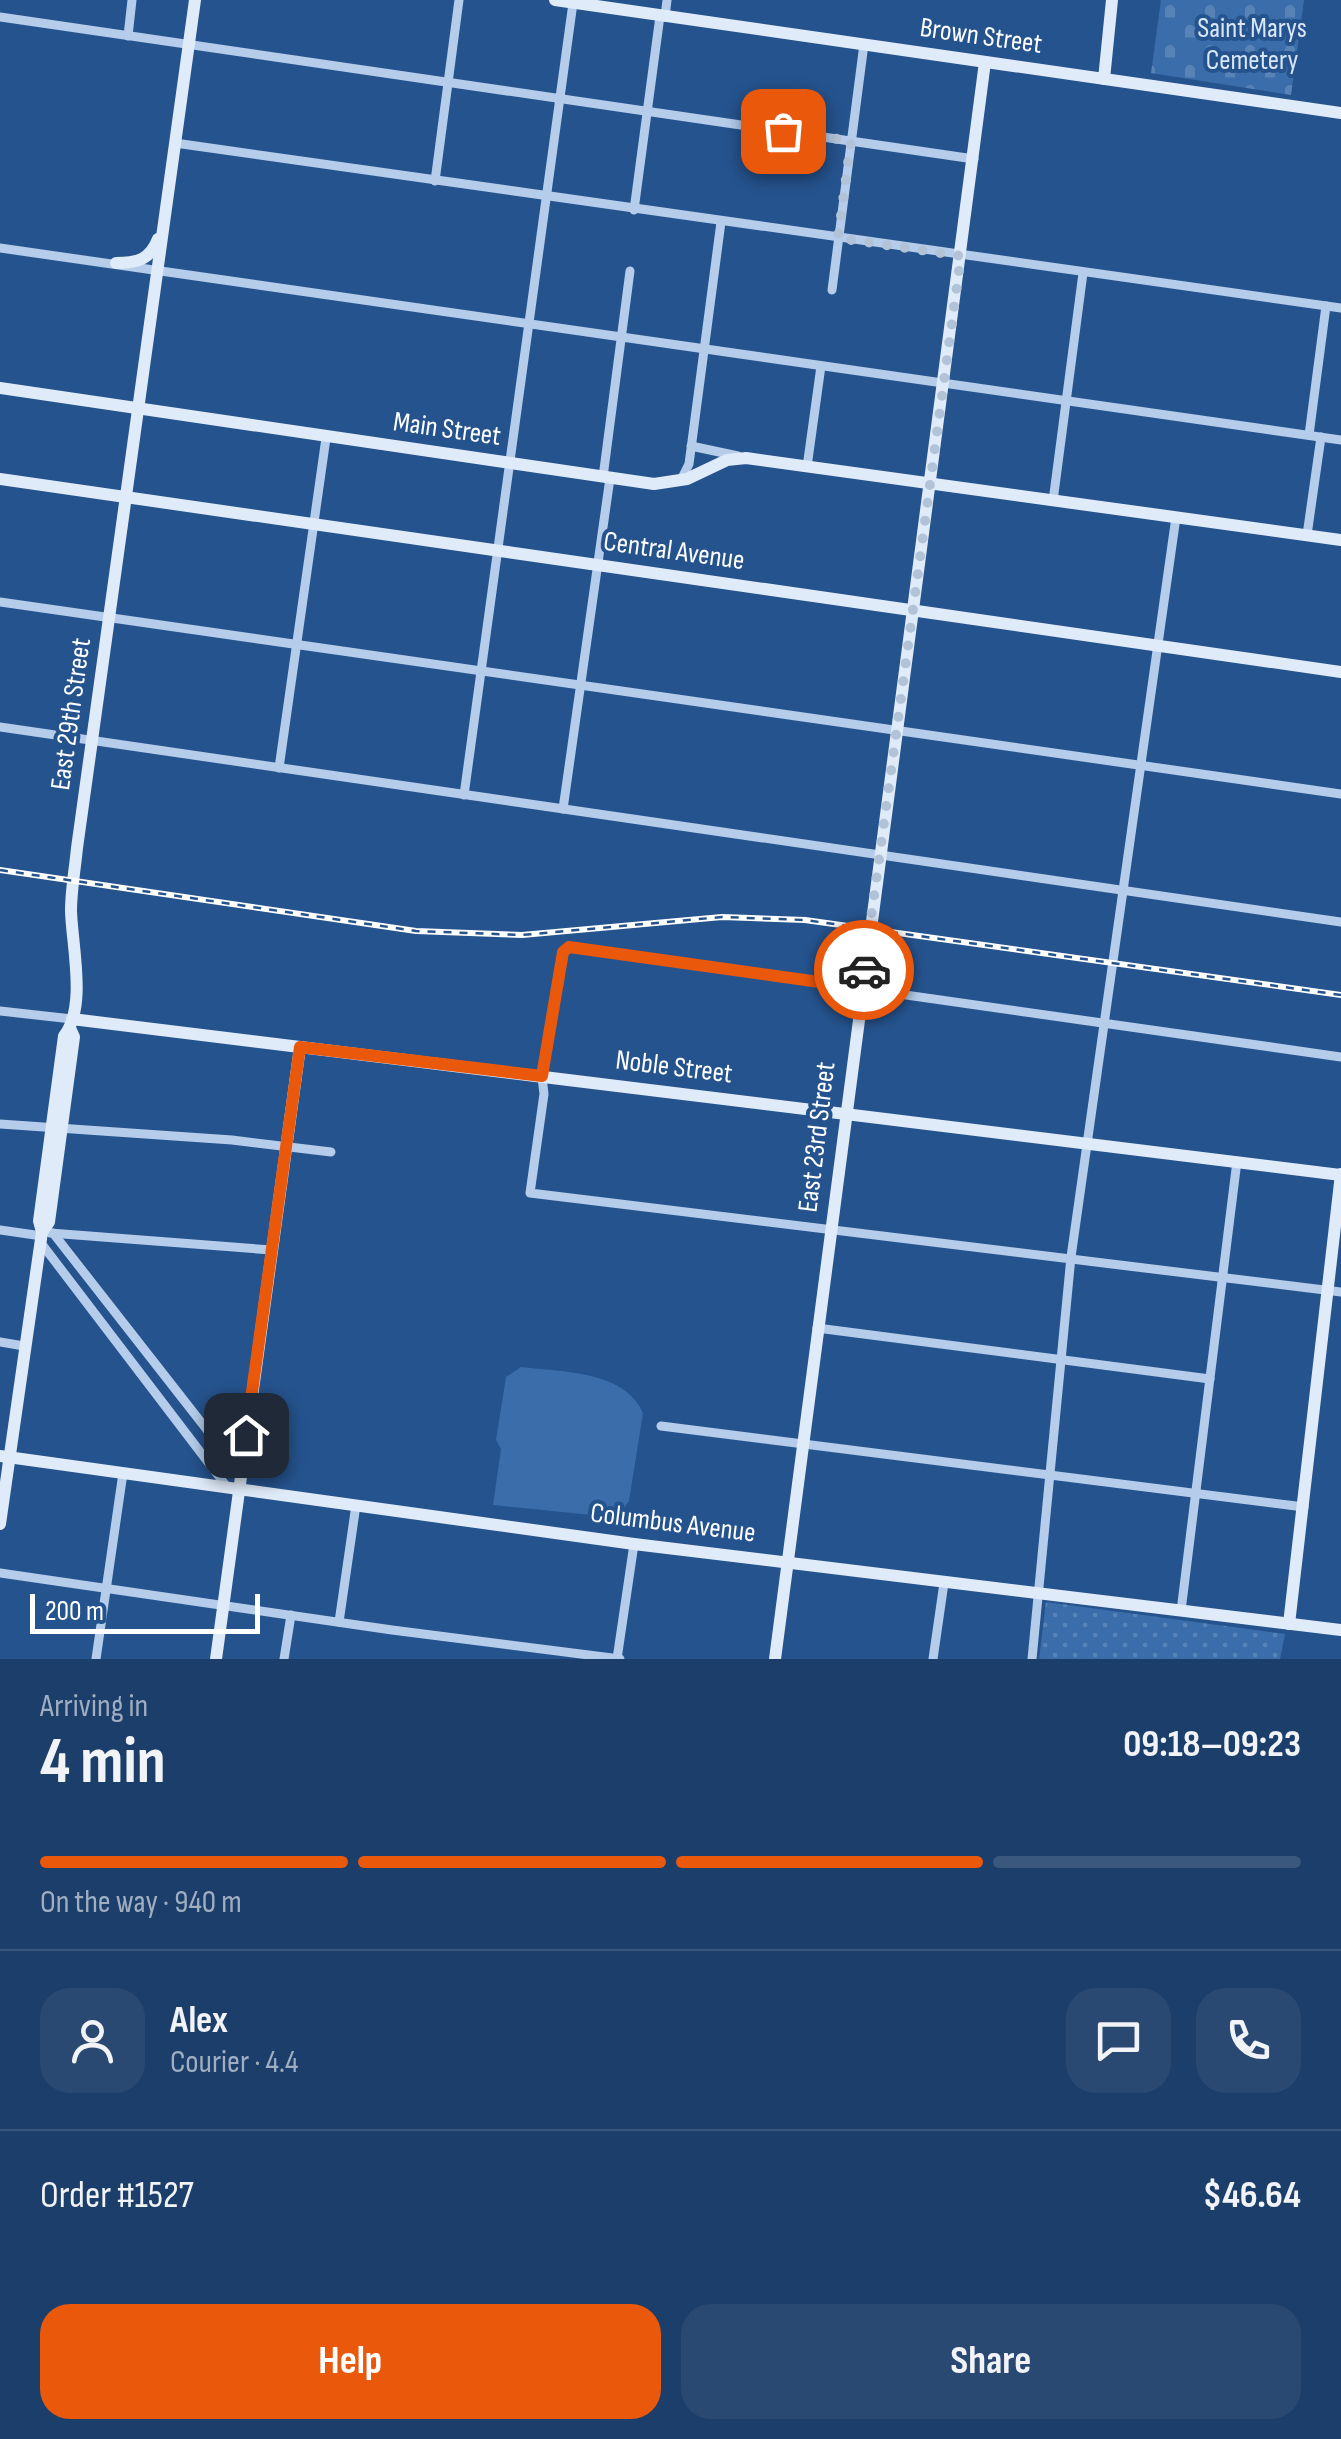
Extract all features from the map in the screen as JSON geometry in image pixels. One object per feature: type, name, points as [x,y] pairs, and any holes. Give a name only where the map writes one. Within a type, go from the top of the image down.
[{"type":"street","points":[[128,36],[132,0]]},
{"type":"street","name":"East 29th Street","points":[[0,1524],[5,1456],[45,1236],[40,1222],[57,1128],[64,1036],[71,1024],[76,959],[72,900],[194,0]]},
{"type":"street","points":[[435,180],[460,0]]},
{"type":"street","name":"Brown Street","points":[[555,0],[1341,112]]},
{"type":"street","points":[[634,210],[667,0]]},
{"type":"street","points":[[1104,79],[1112,0]]},
{"type":"street","points":[[464,795],[573,3]]},
{"type":"street","points":[[0,17],[974,159]]},
{"type":"street","points":[[832,290],[864,44]]},
{"type":"street","name":"East 23rd Street","points":[[775,1659],[985,62]]},
{"type":"street","points":[[174,142],[1341,308]]},
{"type":"street","points":[[116,263],[134,263],[152,252],[164,217]]},
{"type":"street","points":[[681,480],[692,446],[720,222]]},
{"type":"street","points":[[0,248],[1341,440]]},
{"type":"street","points":[[563,808],[598,565],[630,271]]},
{"type":"street","points":[[1052,501],[1083,272]]},
{"type":"street","points":[[1309,435],[1326,306]]},
{"type":"street","points":[[807,467],[821,366]]},
{"type":"street","name":"Main Street","points":[[0,388],[654,484],[681,480],[727,460],[746,458]]},
{"type":"street","points":[[1307,535],[1321,436]]},
{"type":"street","points":[[280,768],[326,438]]},
{"type":"street","name":"Main Street","points":[[692,446],[807,467],[1341,540]]},
{"type":"street","name":"Central Avenue","points":[[0,479],[1341,672]]},
{"type":"street","points":[[1032,1659],[1071,1258],[1176,517]]},
{"type":"street","points":[[0,602],[1341,794]]},
{"type":"street","points":[[0,727],[1341,922]]},
{"type":"street","points":[[1334,1291],[530,1192],[544,1094],[542,1076],[563,952],[569,947],[1341,1056]]},
{"type":"street","name":"Noble Street","points":[[0,1011],[71,1024],[300,1047],[1341,1175]]},
{"type":"street","points":[[216,1659],[233,1488],[240,1472],[300,1047]]},
{"type":"street","points":[[0,1124],[331,1152]]},
{"type":"street","points":[[1182,1611],[1237,1161]]},
{"type":"street","points":[[1289,1624],[1334,1291],[1341,1175]]},
{"type":"street","points":[[0,1230],[272,1250]]},
{"type":"street","points":[[45,1236],[240,1472]]},
{"type":"street","points":[[45,1236],[233,1488]]},
{"type":"street","points":[[817,1328],[1210,1379]]},
{"type":"street","points":[[0,1342],[24,1346]]},
{"type":"street","points":[[661,1426],[1304,1508]]},
{"type":"street","name":"Columbus Avenue","points":[[5,1456],[634,1544],[1341,1630]]},
{"type":"street","points":[[96,1659],[123,1473]]},
{"type":"street","points":[[339,1622],[356,1505]]},
{"type":"street","points":[[0,1573],[618,1659],[634,1544]]},
{"type":"street","points":[[932,1659],[944,1583]]},
{"type":"street","points":[[284,1659],[291,1614]]},
{"type":"green space","name":"Saint Marys Cemetery","points":[[1161,0],[1304,0],[1291,95],[1151,73]]},
{"type":"green space","points":[[521,1367],[590,1376],[622,1388],[634,1399],[643,1413],[629,1501],[621,1512],[611,1517],[493,1505],[501,1449],[496,1440],[506,1377]]},
{"type":"green space","points":[[1046,1602],[1285,1634],[1280,1659],[1039,1659]]},
{"type":"railway","points":[[0,870],[416,931],[522,935],[722,917],[805,920],[1341,995]]},
{"type":"way so far","points":[[783,131],[851,141],[838,238],[961,256],[864,970]]},
{"type":"route","points":[[246,1435],[300,1047],[542,1076],[563,952],[569,947],[862,988],[864,970]]}]
